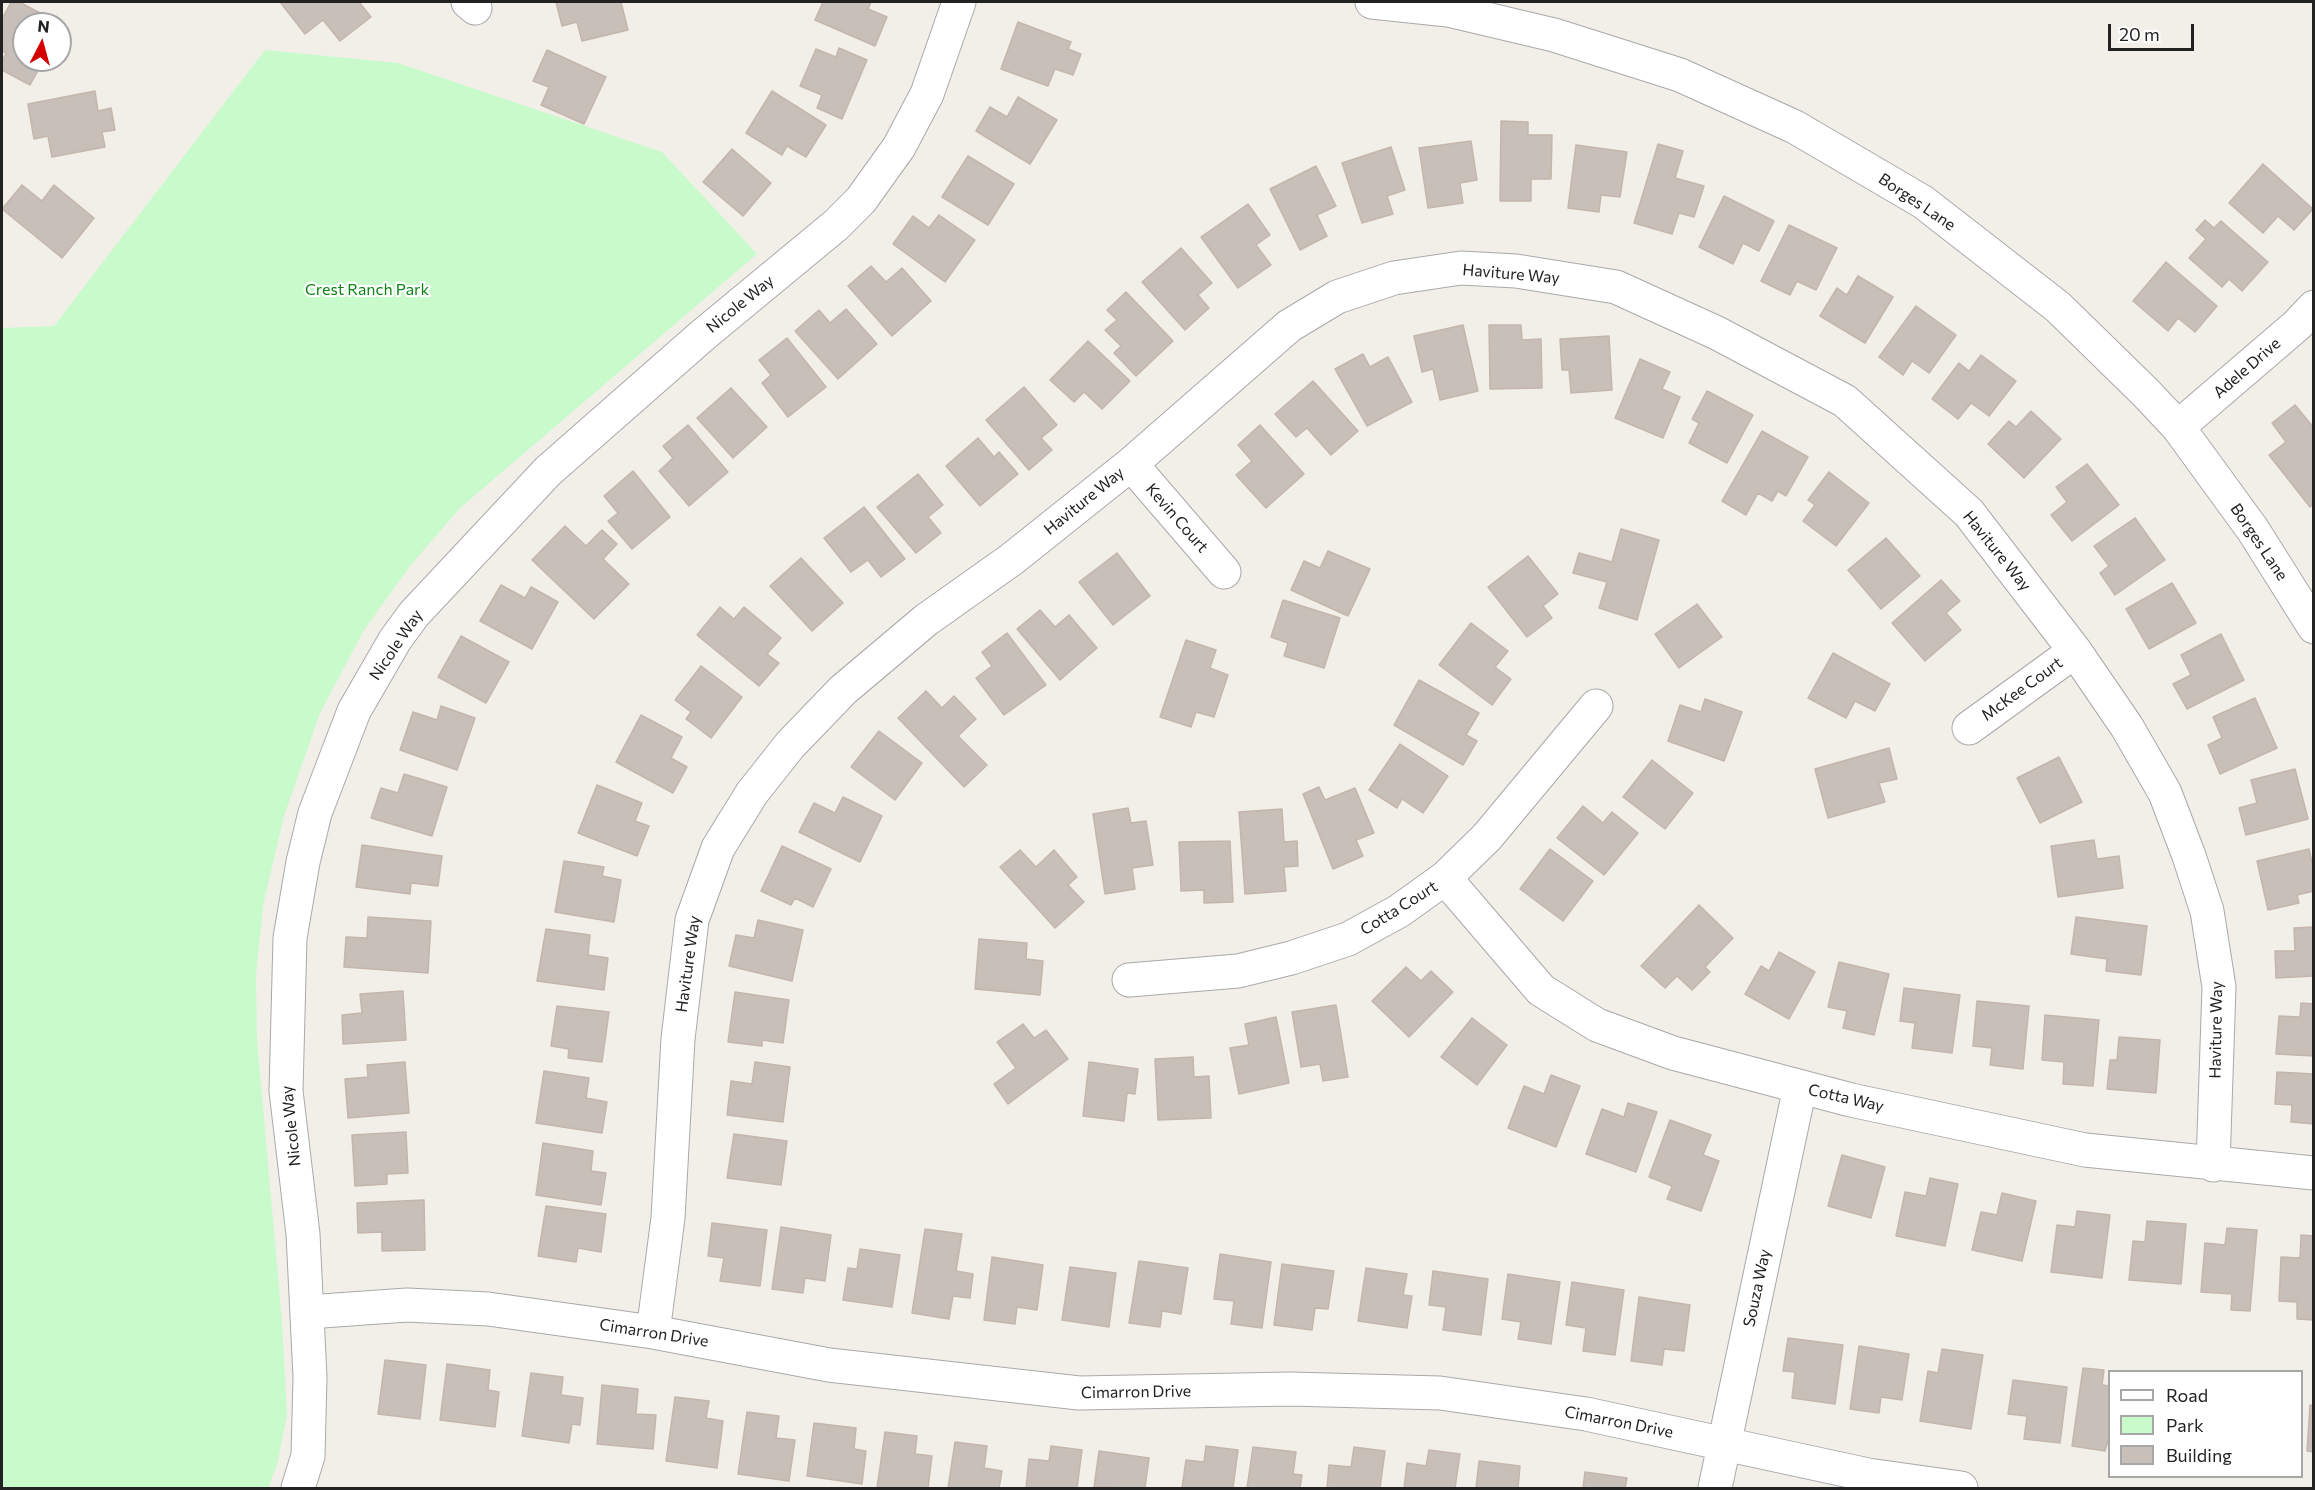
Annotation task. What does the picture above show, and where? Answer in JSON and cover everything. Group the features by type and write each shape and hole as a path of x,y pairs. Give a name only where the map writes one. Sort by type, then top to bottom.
{"street":[{"name":"Nicole Way","path":"298,1488 308,1456 308,1312 303,1234 286,1091 290,938 303,862 315,813 354,711 395,640 414,614 548,471 704,335 836,225 861,200 899,147 927,94 958,2"},
{"name":"Borges Lane","path":"1371,2 1448,10 1554,35 1680,75 1796,127 1923,202 2058,307 2178,427 2253,530 2313,627"},
{"name":"Haviture Way","path":"653,1332 668,1218 678,1039 692,920 718,848 752,793 790,745 843,690 926,620 1012,559 1131,464 1289,326 1337,297 1394,278 1461,268 1516,271 1616,286 1717,333 1845,401 1969,513 2075,651 2127,727 2165,793 2207,910 2219,987 2213,1165"},
{"name":"Adele Drive","path":"2178,427 2297,325 2313,307"},
{"name":"Kevin Court","path":"1131,464 1224,572"},
{"name":"McKee Court","path":"1969,728 2075,651"},
{"name":"Cotta Court","path":"1129,980 1238,971 1291,958 1348,939 1399,911 1445,878 1487,837 1596,706"},
{"name":"Cotta Way","path":"1445,878 1541,990 1597,1026 1673,1053 1800,1087 2085,1150 2213,1165 2313,1173"},
{"name":"Souza Way","path":"1715,1488 1800,1087"},
{"name":"Cimarron Drive","path":"308,1312 407,1305 489,1309 653,1332 829,1365 1079,1393 1290,1389 1440,1393 1586,1414 1868,1475 1961,1488"}],"green space":[{"name":"Crest Ranch Park","path":"265,50 398,63 662,152 757,254 460,508 410,566 364,630 320,713 284,816 263,905 256,976 257,1039 282,1322 287,1415 277,1465 268,1488 2,1488 2,328 54,326"}],"building":[{"path":"11,2 19,2 38,12 12,12 12,72 37,72 30,85 2,70 2,62 6,53 2,51 2,19"},
{"path":"280,2 359,2 371,17 340,41 323,20 305,34"},
{"path":"556,2 621,2 628,30 582,41 577,22 562,26"},
{"path":"823,2 871,2 868,9 887,17 875,46 815,20"},
{"path":"1018,22 1071,42 1068,49 1081,54 1073,75 1055,69 1048,86 1001,69"},
{"path":"839,48 867,60 842,119 817,108 822,95 800,86 816,49 836,57"},
{"path":"547,50 606,77 584,124 541,105 549,87 533,81"},
{"path":"95,91 98,111 111,108 115,130 102,132 105,147 52,157 48,136 34,139 28,104"},
{"path":"772,91 826,125 806,157 787,146 782,155 746,133"},
{"path":"1018,97 1057,120 1030,164 976,131 990,107 1007,117"},
{"path":"1501,121 1528,122 1528,135 1552,135 1551,179 1531,179 1531,201 1500,201"},
{"path":"1471,141 1477,180 1460,183 1463,203 1428,208 1419,148"},
{"path":"1658,144 1683,151 1675,178 1704,186 1694,217 1679,213 1672,234 1634,223"},
{"path":"1576,145 1627,152 1620,197 1601,195 1599,212 1568,208"},
{"path":"1391,147 1405,190 1387,196 1393,214 1362,223 1342,163"},
{"path":"732,149 771,183 743,216 703,182"},
{"path":"968,156 1014,184 988,225 942,197"},
{"path":"2263,164 2313,209 2294,230 2278,216 2263,233 2229,203"},
{"path":"1316,166 1336,206 1317,215 1327,236 1300,250 1270,189"},
{"path":"22,185 42,201 54,185 94,218 62,258 2,209"},
{"path":"1724,196 1774,221 1759,251 1743,243 1733,264 1699,247"},
{"path":"1248,204 1270,235 1256,245 1271,265 1238,288 1201,237"},
{"path":"939,215 975,240 945,282 893,244 913,216 929,228"},
{"path":"2205,220 2214,228 2221,221 2268,262 2242,291 2229,279 2222,287 2189,258 2206,239 2196,230"},
{"path":"1789,225 1837,248 1816,290 1797,281 1790,295 1761,281"},
{"path":"1181,248 1212,283 1198,295 1209,308 1185,330 1142,282"},
{"path":"2166,262 2217,306 2195,332 2178,318 2168,331 2133,301"},
{"path":"871,266 886,282 902,268 931,301 892,336 848,286"},
{"path":"1858,276 1893,297 1865,343 1820,316 1837,288 1847,295"},
{"path":"1126,292 1173,341 1136,376 1114,353 1121,346 1105,330 1117,320 1107,310"},
{"path":"1916,306 1956,335 1929,373 1912,361 1903,375 1879,357"},
{"path":"846,309 877,344 838,379 795,331 819,310 830,323"},
{"path":"1463,325 1478,391 1440,400 1433,369 1422,372 1414,336"},
{"path":"1489,325 1521,325 1522,340 1541,339 1542,388 1490,389"},
{"path":"1609,336 1612,390 1571,393 1569,370 1562,370 1560,339"},
{"path":"787,338 826,387 788,417 762,383 771,375 759,360"},
{"path":"1088,341 1130,381 1102,409 1084,392 1074,402 1050,380"},
{"path":"1363,354 1370,367 1388,357 1412,402 1367,426 1335,369"},
{"path":"1981,355 2016,381 1989,416 1971,403 1958,419 1932,399 1959,363 1969,371"},
{"path":"1640,359 1670,372 1662,389 1680,397 1663,438 1615,418"},
{"path":"1313,381 1358,431 1331,455 1307,428 1296,437 1275,414"},
{"path":"1024,387 1057,425 1041,438 1052,450 1029,470 986,420"},
{"path":"731,388 767,427 733,458 697,418"},
{"path":"1707,391 1753,415 1727,463 1689,443 1699,423 1692,419"},
{"path":"2295,405 2314,428 2314,504 2310,507 2269,455 2286,442 2272,423"},
{"path":"2031,411 2061,439 2024,478 1988,444 2009,421 2016,427"},
{"path":"688,425 728,472 689,506 659,471 673,458 663,446"},
{"path":"1260,425 1304,474 1266,508 1236,475 1252,461 1238,445"},
{"path":"1762,431 1808,457 1786,496 1778,491 1772,501 1758,493 1746,515 1722,501"},
{"path":"978,438 994,457 999,452 1018,474 980,506 946,466"},
{"path":"2087,464 2119,505 2072,541 2051,515 2067,502 2056,487"},
{"path":"633,471 670,517 632,549 608,521 618,513 604,496"},
{"path":"1829,472 1869,503 1836,546 1803,521 1815,505 1808,500"},
{"path":"918,474 943,505 928,517 941,533 916,553 877,507"},
{"path":"864,507 905,559 881,577 868,560 851,572 824,538"},
{"path":"2135,518 2165,560 2115,595 2100,573 2109,566 2094,546"},
{"path":"565,526 586,546 602,530 617,544 603,559 629,584 594,619 532,560"},
{"path":"1621,529 1659,540 1637,620 1599,608 1607,582 1573,573 1579,553 1612,562"},
{"path":"1886,538 1920,576 1881,609 1848,570"},
{"path":"1328,551 1370,569 1348,616 1291,590 1304,561 1320,568"},
{"path":"1117,553 1150,596 1113,625 1079,582"},
{"path":"1528,556 1558,594 1543,606 1552,618 1527,637 1488,587"},
{"path":"801,558 843,603 812,631 770,586"},
{"path":"1941,580 1960,601 1946,613 1961,630 1925,661 1892,623"},
{"path":"2172,583 2196,623 2149,649 2126,609"},
{"path":"501,585 525,598 531,587 558,602 532,649 480,621"},
{"path":"1283,600 1340,618 1324,668 1284,656 1288,643 1271,637"},
{"path":"1697,604 1722,637 1679,668 1655,634"},
{"path":"720,607 734,619 744,607 781,638 767,654 779,663 759,686 697,635"},
{"path":"1040,610 1055,627 1069,615 1097,648 1060,680 1017,629"},
{"path":"1471,623 1508,651 1495,667 1511,679 1492,705 1439,665"},
{"path":"1007,633 1046,685 1004,715 976,678 992,666 982,652"},
{"path":"2221,634 2244,680 2187,709 2173,684 2191,675 2181,655"},
{"path":"461,636 509,662 486,703 438,677"},
{"path":"1186,640 1216,650 1210,668 1228,675 1214,717 1196,712 1191,727 1160,717"},
{"path":"1833,653 1890,684 1875,711 1855,701 1846,718 1808,698"},
{"path":"701,666 742,697 711,738 686,719 691,712 675,700"},
{"path":"1419,680 1479,713 1466,735 1477,741 1463,765 1394,725"},
{"path":"926,691 942,708 954,696 976,719 958,736 987,765 964,787 898,718"},
{"path":"2255,698 2277,748 2220,774 2208,745 2222,738 2213,717"},
{"path":"1705,699 1742,712 1724,761 1668,741 1680,705 1701,712"},
{"path":"441,706 475,718 457,770 400,750 413,712 437,720"},
{"path":"641,715 682,737 671,758 687,767 673,793 616,762"},
{"path":"879,731 922,763 895,800 851,767"},
{"path":"1400,744 1448,776 1423,813 1402,799 1397,808 1369,790"},
{"path":"1889,748 1897,779 1879,783 1885,802 1828,818 1815,769"},
{"path":"2059,757 2082,802 2040,823 2017,778"},
{"path":"1652,760 1693,793 1665,829 1623,797"},
{"path":"2295,769 2308,819 2246,835 2239,808 2257,803 2251,780"},
{"path":"404,774 447,787 432,836 371,818 381,788 398,793"},
{"path":"597,785 642,803 635,821 649,826 637,856 578,833"},
{"path":"1319,787 1325,800 1355,788 1374,833 1356,840 1363,856 1333,869 1303,794"},
{"path":"843,797 882,816 860,862 799,832 814,803 835,813"},
{"path":"1583,806 1603,823 1612,812 1638,833 1604,875 1557,838"},
{"path":"1128,808 1131,823 1146,821 1153,865 1132,868 1135,889 1105,894 1093,814"},
{"path":"1282,809 1284,842 1297,841 1298,866 1284,867 1286,891 1245,894 1239,812"},
{"path":"2094,840 2097,859 2119,856 2123,888 2058,897 2051,846"},
{"path":"1230,841 1233,902 1204,903 1204,890 1181,891 1179,842"},
{"path":"362,845 442,856 438,886 411,883 410,894 356,887"},
{"path":"782,846 831,869 813,907 795,898 791,905 761,891"},
{"path":"1550,849 1593,881 1563,921 1520,889"},
{"path":"2309,849 2314,871 2314,891 2297,895 2299,903 2268,910 2257,861"},
{"path":"1020,850 1036,867 1054,850 1077,877 1068,885 1084,902 1055,928 1000,867"},
{"path":"564,861 604,867 602,876 621,880 614,922 555,912"},
{"path":"1699,905 1733,938 1705,967 1710,972 1692,990 1677,976 1665,988 1641,966"},
{"path":"368,917 431,921 428,973 344,967 346,937 367,938"},
{"path":"2076,917 2147,926 2141,975 2106,971 2107,959 2071,954"},
{"path":"758,920 803,930 792,981 729,966 736,935 754,938"},
{"path":"2314,927 2314,976 2276,978 2275,951 2295,951 2294,928"},
{"path":"546,929 590,935 588,955 608,958 604,990 537,981"},
{"path":"979,939 1027,943 1026,959 1043,961 1040,995 975,989"},
{"path":"1779,952 1815,972 1789,1019 1745,994 1761,966 1769,971"},
{"path":"1839,962 1889,974 1874,1035 1843,1028 1847,1011 1828,1007"},
{"path":"1406,967 1421,981 1431,971 1453,992 1409,1037 1372,1001"},
{"path":"1904,988 1960,995 1952,1053 1912,1048 1915,1023 1900,1021"},
{"path":"403,991 406,1040 343,1044 342,1015 362,1013 360,994"},
{"path":"735,992 789,1000 783,1043 762,1040 762,1046 728,1042"},
{"path":"1977,1001 2029,1006 2023,1069 1990,1065 1992,1048 1973,1046"},
{"path":"2301,1003 2314,1004 2314,1056 2276,1054 2279,1016 2300,1017"},
{"path":"1336,1005 1348,1077 1323,1081 1320,1064 1301,1067 1292,1012"},
{"path":"557,1006 609,1012 602,1062 568,1058 569,1049 551,1046"},
{"path":"2045,1015 2099,1020 2093,1086 2063,1084 2064,1062 2042,1060"},
{"path":"1276,1017 1289,1083 1239,1094 1230,1048 1249,1045 1245,1024"},
{"path":"1472,1018 1507,1045 1477,1085 1441,1057"},
{"path":"1023,1024 1034,1038 1046,1030 1068,1059 1008,1104 994,1084 1016,1068 997,1042"},
{"path":"2119,1037 2160,1040 2156,1093 2107,1089 2110,1060 2117,1060"},
{"path":"1193,1057 1194,1077 1209,1076 1211,1118 1158,1120 1155,1059"},
{"path":"405,1062 409,1113 348,1118 345,1079 368,1077 367,1065"},
{"path":"755,1062 790,1067 783,1122 727,1115 731,1081 752,1084"},
{"path":"1089,1062 1138,1069 1135,1094 1127,1093 1124,1121 1083,1116"},
{"path":"544,1071 589,1078 586,1098 607,1102 602,1133 536,1123"},
{"path":"2277,1072 2314,1074 2314,1124 2291,1122 2292,1105 2275,1104"},
{"path":"1551,1075 1580,1086 1556,1147 1508,1128 1524,1086 1544,1094"},
{"path":"1628,1103 1657,1112 1636,1172 1586,1154 1602,1109 1624,1117"},
{"path":"1670,1120 1711,1135 1703,1155 1719,1161 1701,1211 1667,1199 1672,1186 1649,1177"},
{"path":"406,1132 408,1173 387,1174 387,1184 355,1186 352,1135"},
{"path":"734,1134 787,1141 781,1185 727,1178"},
{"path":"543,1143 593,1151 591,1171 606,1173 601,1205 536,1195"},
{"path":"1842,1155 1885,1167 1871,1218 1828,1206"},
{"path":"1930,1178 1958,1184 1945,1246 1896,1236 1905,1192 1926,1196"},
{"path":"2002,1193 2036,1201 2022,1261 1972,1250 1981,1212 1997,1215"},
{"path":"424,1200 425,1250 382,1251 382,1232 358,1233 357,1203"},
{"path":"546,1206 606,1214 601,1252 578,1248 576,1262 538,1256"},
{"path":"2077,1211 2110,1215 2102,1278 2051,1272 2057,1225 2075,1227"},
{"path":"2147,1221 2186,1224 2181,1284 2129,1280 2133,1241 2145,1242"},
{"path":"712,1223 767,1230 760,1286 720,1281 724,1258 708,1256"},
{"path":"781,1227 831,1235 825,1281 805,1278 803,1293 772,1289"},
{"path":"2227,1228 2257,1230 2250,1311 2231,1310 2232,1294 2201,1292 2205,1243 2225,1245"},
{"path":"925,1229 962,1234 956,1271 973,1274 970,1298 953,1296 949,1319 912,1313"},
{"path":"2301,1235 2314,1236 2314,1320 2297,1319 2297,1302 2279,1301 2281,1257 2300,1258"},
{"path":"860,1249 900,1255 892,1307 843,1300 848,1268 857,1269"},
{"path":"1220,1254 1271,1262 1262,1328 1231,1324 1234,1301 1214,1299"},
{"path":"992,1257 1043,1265 1037,1310 1017,1307 1015,1324 984,1320"},
{"path":"1139,1261 1188,1268 1181,1314 1162,1311 1160,1327 1129,1323"},
{"path":"1282,1264 1334,1271 1328,1309 1315,1308 1312,1330 1274,1325"},
{"path":"1070,1267 1116,1273 1109,1327 1062,1320"},
{"path":"1366,1268 1407,1274 1403,1295 1412,1296 1407,1328 1358,1321"},
{"path":"1433,1271 1488,1279 1481,1335 1443,1330 1446,1307 1429,1305"},
{"path":"1508,1274 1560,1282 1551,1344 1518,1339 1521,1322 1502,1319"},
{"path":"1572,1282 1624,1290 1615,1355 1583,1351 1586,1328 1566,1325"},
{"path":"1639,1297 1690,1305 1684,1351 1664,1349 1662,1365 1631,1361"},
{"path":"1788,1338 1843,1345 1835,1404 1792,1398 1795,1372 1783,1371"},
{"path":"1859,1346 1909,1354 1902,1400 1881,1397 1879,1413 1850,1409"},
{"path":"1942,1349 1983,1355 1971,1429 1920,1421 1928,1371 1938,1373"},
{"path":"385,1360 426,1365 420,1419 378,1414"},
{"path":"447,1364 490,1370 488,1390 499,1392 495,1427 440,1420"},
{"path":"2083,1368 2104,1370 2102,1385 2108,1386 2108,1441 2105,1451 2072,1446"},
{"path":"531,1373 563,1377 561,1395 583,1398 580,1425 572,1424 569,1443 522,1436"},
{"path":"2013,1380 2067,1387 2060,1443 2024,1439 2027,1416 2008,1414"},
{"path":"602,1385 638,1389 636,1414 656,1415 653,1449 597,1444"},
{"path":"675,1397 709,1401 706,1418 723,1421 717,1468 666,1461"},
{"path":"2310,1405 2314,1406 2314,1452 2307,1451"},
{"path":"747,1412 779,1416 776,1438 795,1440 789,1481 738,1474"},
{"path":"814,1423 856,1428 854,1449 866,1451 862,1484 807,1476"},
{"path":"885,1432 917,1436 915,1454 932,1456 928,1488 877,1488"},
{"path":"955,1442 987,1446 984,1468 1002,1471 999,1488 948,1488"},
{"path":"1051,1446 1082,1450 1077,1488 1026,1488 1029,1459 1049,1461"},
{"path":"1206,1446 1238,1450 1233,1488 1182,1488 1186,1460 1204,1462"},
{"path":"1253,1447 1296,1452 1293,1474 1302,1475 1300,1488 1247,1488"},
{"path":"1354,1447 1385,1451 1380,1488 1327,1488 1329,1465 1351,1467"},
{"path":"1429,1450 1460,1454 1455,1488 1404,1488 1407,1463 1426,1466"},
{"path":"1099,1451 1149,1458 1145,1488 1094,1487"},
{"path":"1479,1461 1520,1466 1518,1488 1476,1488"},
{"path":"1585,1472 1627,1478 1625,1488 1583,1488"}]}
